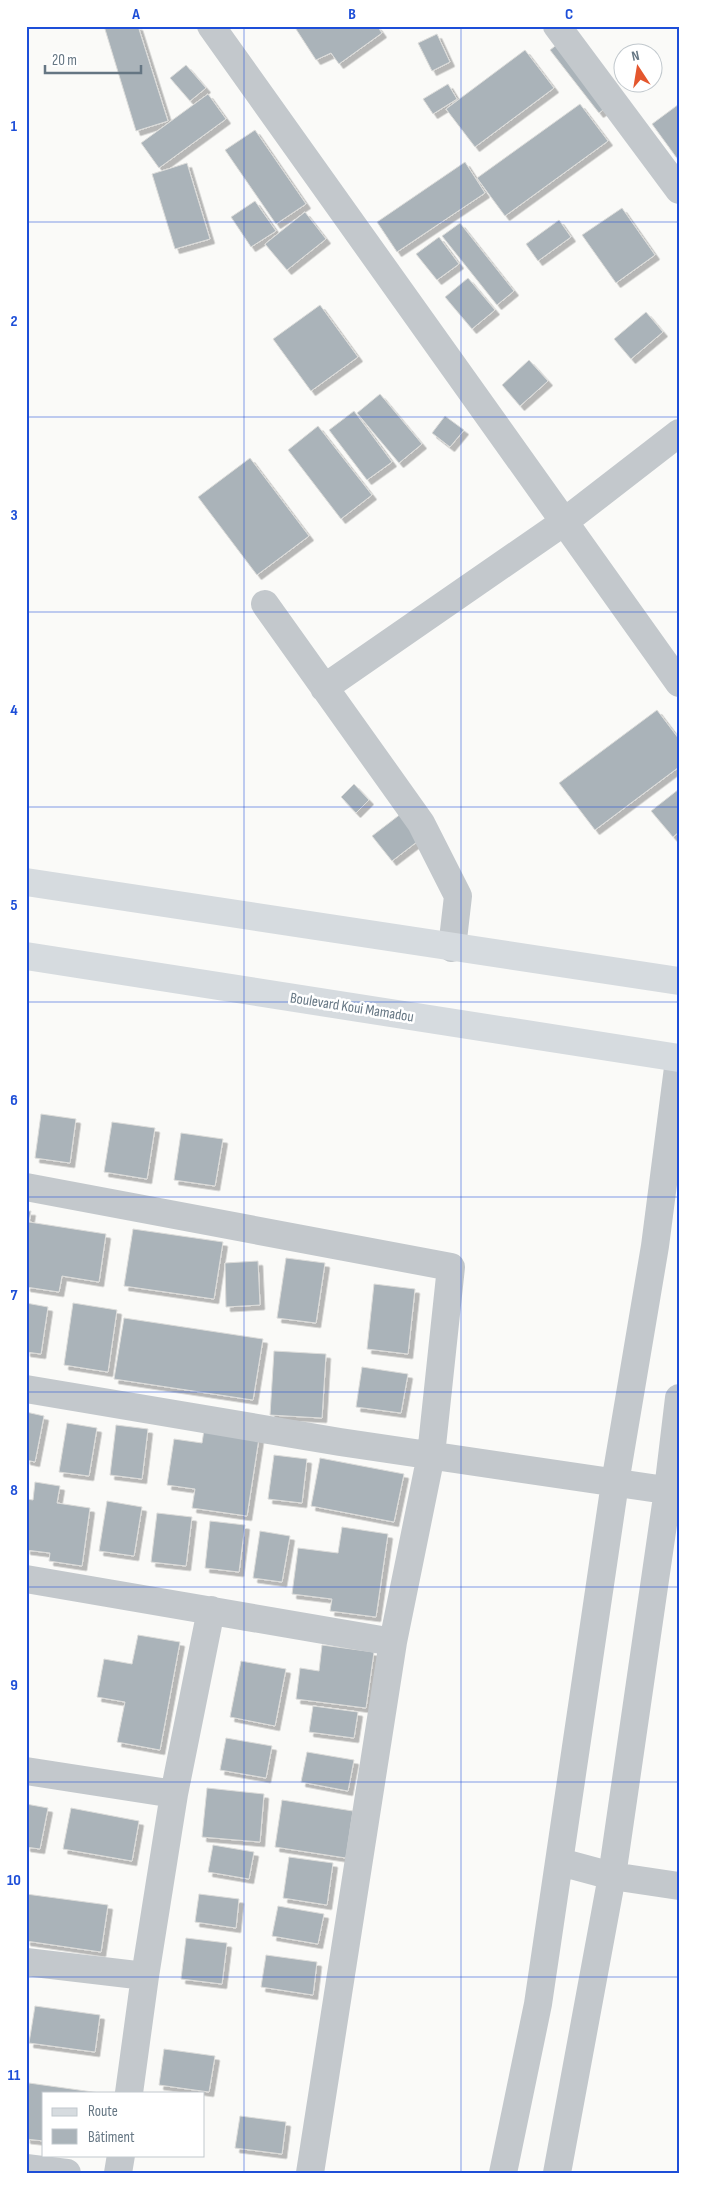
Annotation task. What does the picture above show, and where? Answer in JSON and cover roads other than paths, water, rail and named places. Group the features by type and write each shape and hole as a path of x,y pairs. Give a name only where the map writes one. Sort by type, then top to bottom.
{"main road":[{"path":"26,882 679,981"},
{"name":"Boulevard Koui Mamadou","path":"26,956 679,1059"}],"street":[{"path":"211,26 679,683"},
{"path":"556,26 679,190"},
{"path":"324,688 564,522 679,433"},
{"path":"265,604 421,823 458,896 452,948"},
{"path":"503,2173 538,2004 615,1483 654,1246 679,1059"},
{"path":"26,1187 451,1267 431,1456 393,1642 310,2173"},
{"path":"26,1389 431,1456 673,1491"},
{"path":"557,2173 612,1876 673,1491 679,1398"},
{"path":"26,1579 393,1642"},
{"path":"129,2092 145,1976 174,1794 212,1610"},
{"path":"26,1771 174,1794"},
{"path":"560,1862 612,1876 679,1886"},
{"path":"26,1962 145,1976"},
{"path":"118,2173 120,2156"},
{"path":"26,2168 67,2173"}]}
